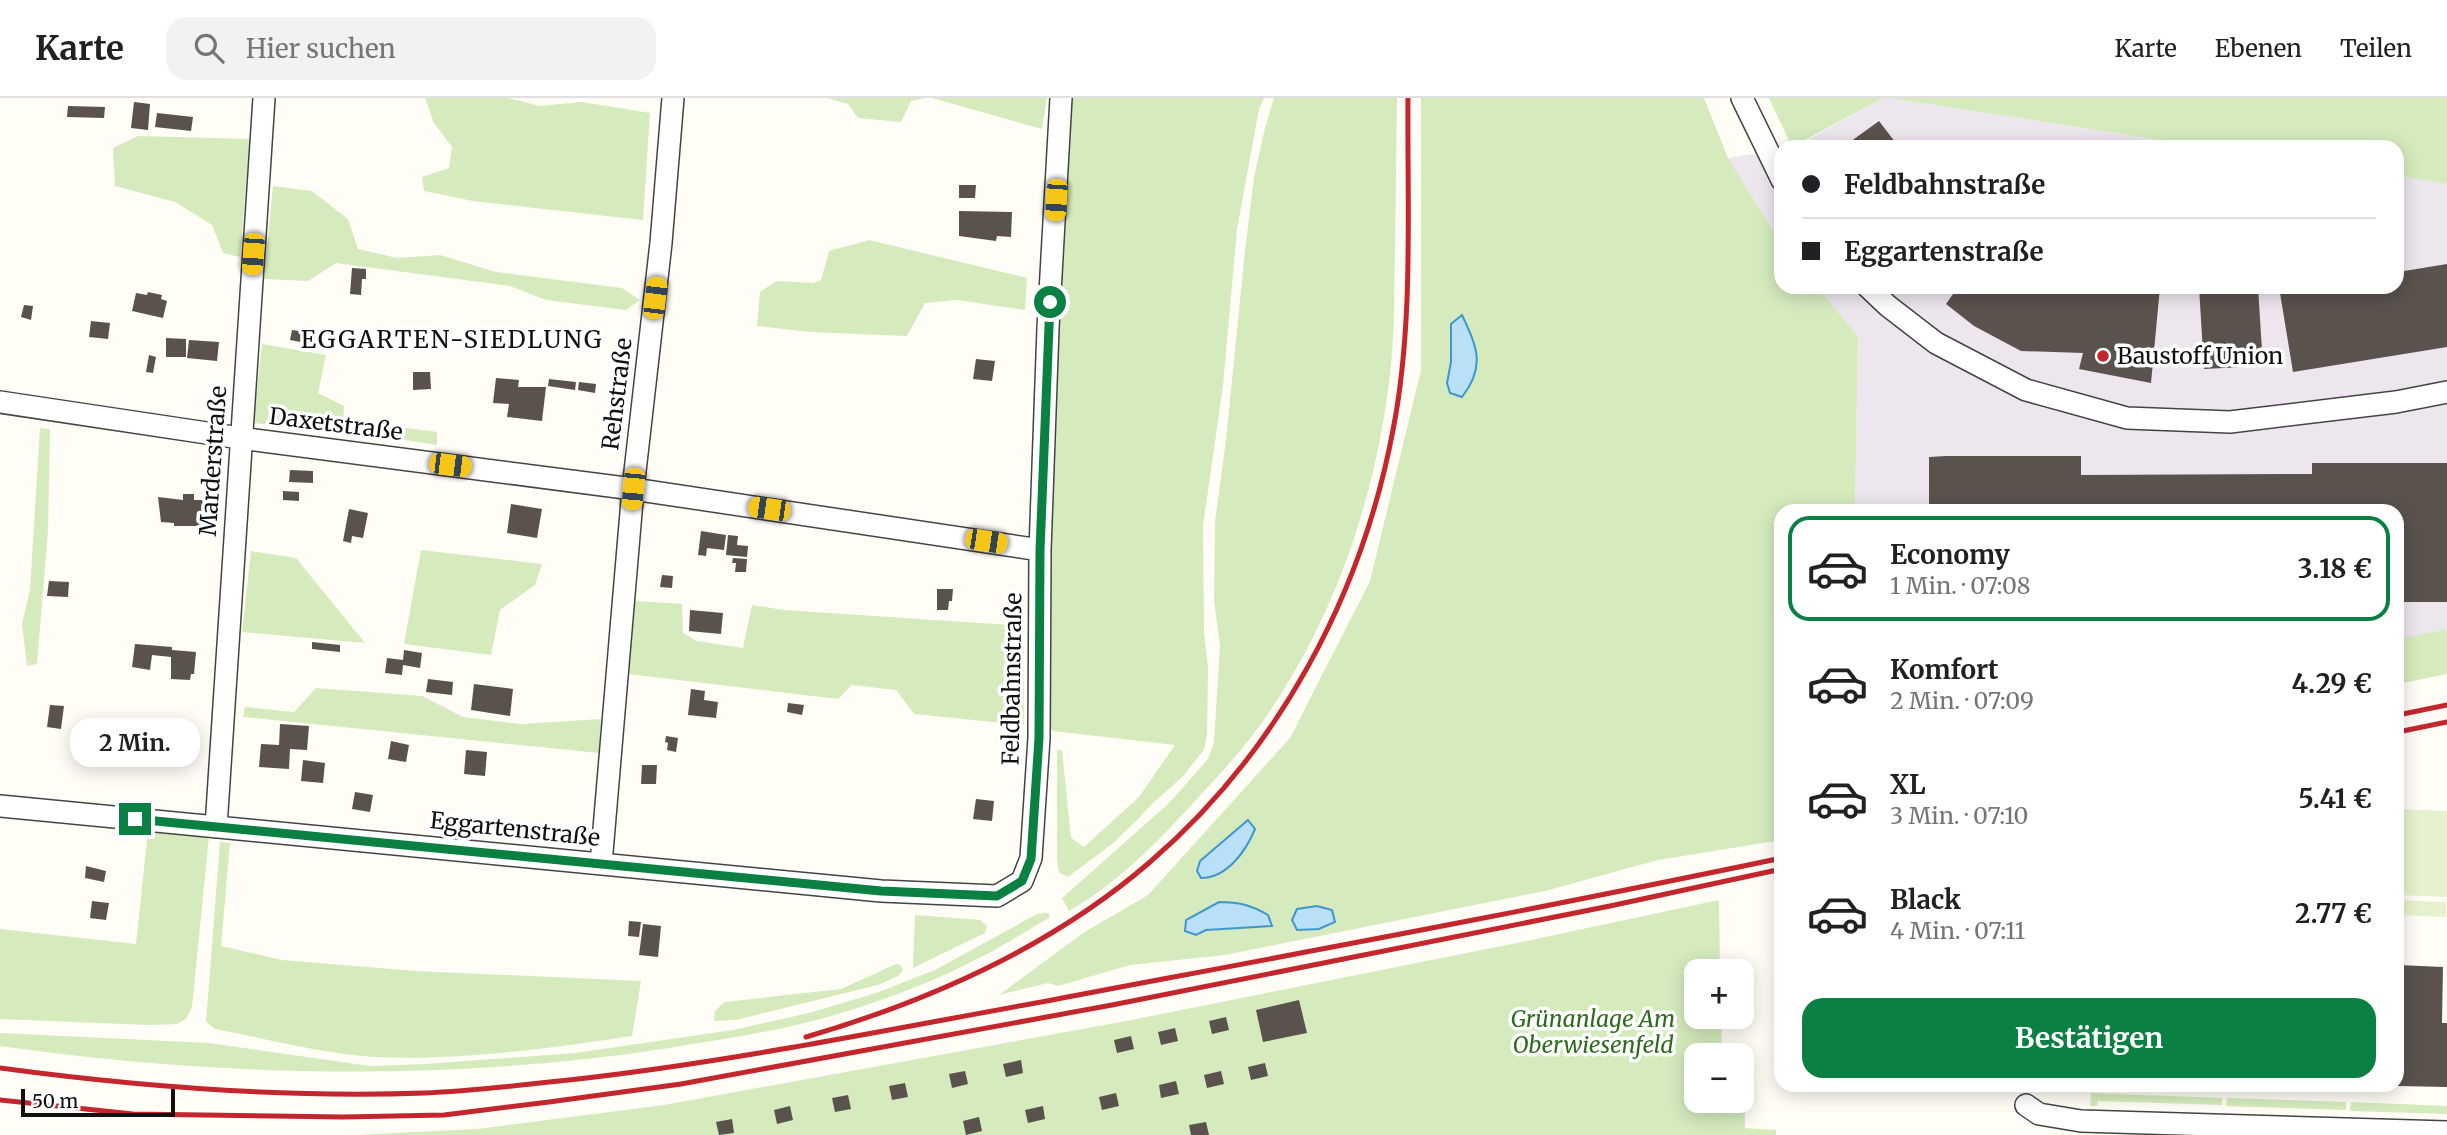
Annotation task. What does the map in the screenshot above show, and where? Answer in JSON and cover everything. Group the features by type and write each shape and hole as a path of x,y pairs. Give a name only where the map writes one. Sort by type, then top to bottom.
{"street":[{"name":"Marderstraße","path":"216,827 264,98"},
{"name":"Rehstraße","path":"601,864 633,489 661,243 673,98"},
{"name":"Feldbahnstraße","path":"1022,881 1031,859 1039,738 1040,550 1048,328 1061,98"},
{"path":"1742,98 1774,164"},
{"path":"1875,294 1936,343 2026,390 2127,418 2230,422 2384,404 2447,392"},
{"name":"Daxetstraße","path":"0,402 240,438 633,489 1040,550"},
{"name":"Eggartenstraße","path":"0,806 881,891 997,896 1022,881"},
{"path":"2026,1105 2039,1114 2081,1121 2447,1132"}],"shaded area":[{"path":"1883,98 1889,98 2162,140 1808,140"},
{"path":"1774,151 1774,232 1728,158"},
{"path":"2404,177 2447,184 2447,629 2404,638 2404,504 1855,504 1858,336 1823,294 2404,294"}],"green space":[{"path":"425,98 508,98 539,106 582,102 650,113 643,220 473,201 424,191 422,177 449,168 452,147 434,123"},
{"path":"827,98 926,98 911,101 901,122 858,118 848,104"},
{"path":"932,98 1047,98 1042,129"},
{"path":"1070,98 1264,98 1259,109 1237,229 1223,386 1203,526 1204,632 1208,668 1207,734 1204,750 1182,777 1112,844 1068,877 1059,872 1057,859 1057,750 1062,750 1071,838 1084,847 1139,797 1175,745 1053,731 1049,726 1049,610 1056,351 1067,196"},
{"path":"1274,98 1397,98 1392,359 1384,417 1366,501 1353,542 1321,622 1263,721 1226,767 1159,839 1125,871 1069,911 1062,898 1169,803 1208,759 1214,742 1220,646 1214,600 1215,522 1254,177"},
{"path":"1421,98 1704,98 1728,158 1774,232 1774,294 1823,294 1858,336 1855,504 1774,504 1774,841 1658,860 1545,891 1225,955 1130,965 1058,986 1048,983 999,995 1083,933 1148,895 1290,738 1370,581 1421,370"},
{"path":"1769,98 1883,98 1805,140 1789,140"},
{"path":"1889,98 2447,98 2447,184 2404,177 2404,140 2162,140"},
{"path":"138,136 250,139 240,257 223,253 212,225 175,202 115,186 113,148"},
{"path":"273,186 312,191 348,219 358,249 397,258 440,255 496,272 622,288 640,300 626,310 546,300 510,286 336,263 308,281 264,279"},
{"path":"869,240 1027,278 1025,310 957,300 925,303 907,336 810,332 757,326 760,292 776,281 813,283 821,280 829,251"},
{"path":"262,344 326,355 318,393 344,406 343,434 253,423"},
{"path":"368,423 437,432 437,445 366,434"},
{"path":"40,428 50,429 48,530 37,664 27,666 22,624 30,590"},
{"path":"421,550 542,564 535,585 500,610 491,655 404,644"},
{"path":"251,551 296,558 365,643 242,632"},
{"path":"634,601 682,604 683,633 697,641 743,648 752,605 784,610 1024,626 1024,725 914,714 896,690 852,685 838,699 628,674"},
{"path":"2447,629 2447,674 2404,683 2404,638"},
{"path":"316,688 422,696 463,717 521,724 601,719 599,753 243,717 245,707 294,712"},
{"path":"2404,809 2447,811 2447,897 2404,895"},
{"path":"148,831 209,836 192,1007 186,1019 177,1024 149,1025 0,1019 0,929 136,944"},
{"path":"220,842 230,843 221,946 282,960 415,971 641,981 632,1036 505,1052 408,1058 336,1053 215,1029 206,1022"},
{"name":"Grünanlage Am Oberwiesenfeld","path":"1719,900 1720,959 1684,959 1684,1029 1721,1029 1722,1043 1684,1043 1684,1113 1745,1113 1745,1128 1776,1130 1776,1135 355,1135 477,1129 664,1105 1121,1022"},
{"path":"2404,900 2446,902 2446,917 2404,915"},
{"path":"1049,913 1049,918 997,949 943,976 847,1011 746,1035 580,1060 498,1067 332,1072 165,1064 0,1046 0,1033 209,1043 370,1066 575,1053 733,1030 809,1013 876,993 935,970 1037,914"},
{"path":"915,915 980,920 987,926 985,933 913,968"},
{"path":"896,964 901,965 903,970 898,976 878,985 736,1020 714,1021 715,1011 725,1002 841,989"},
{"path":"2091,1093 2222,1098 2222,1105 2098,1101 2097,1106 2090,1106"},
{"path":"2227,1098 2346,1102 2346,1110 2226,1106"},
{"path":"2351,1102 2447,1106 2447,1114 2350,1111"}],"water":[{"path":"1462,315 1475,347 1477,366 1470,386 1462,397 1450,393 1447,383 1451,362 1451,324"},
{"path":"1248,820 1255,829 1241,854 1219,873 1201,878 1197,871 1200,861"},
{"path":"1219,902 1239,903 1256,909 1268,915 1272,926 1206,930 1196,935 1185,931 1186,920"},
{"path":"1317,906 1332,910 1335,922 1319,929 1297,930 1292,920 1297,909"}],"building":[{"path":"134,102 150,104 148,130 131,128"},
{"path":"68,106 105,107 104,118 67,117"},
{"path":"157,113 193,117 191,131 155,127"},
{"path":"1879,121 1894,140 1853,140"},
{"path":"959,185 976,185 975,198 959,198"},
{"path":"959,211 1012,212 1011,237 997,236 996,241 959,236"},
{"path":"2447,264 2447,347 2293,372 2280,294 2404,294 2404,271"},
{"path":"352,268 366,269 361,295 350,294"},
{"path":"148,292 162,295 161,299 167,301 163,318 132,311 136,293 147,295"},
{"path":"1953,294 2159,294 2151,383 2079,369 2083,353 2021,351 1974,326 1946,304"},
{"path":"2199,294 2258,294 2263,366 2204,369"},
{"path":"24,305 33,306 31,320 21,317"},
{"path":"91,321 110,323 108,339 89,337"},
{"path":"292,330 307,332 306,343 290,340"},
{"path":"166,338 186,339 186,357 166,357"},
{"path":"189,340 219,342 217,361 187,358"},
{"path":"149,355 156,357 153,373 146,372"},
{"path":"976,359 995,361 992,381 973,379"},
{"path":"413,372 430,372 431,389 413,390"},
{"path":"496,378 519,380 518,387 546,387 542,421 507,417 509,404 493,403"},
{"path":"549,379 576,382 575,390 548,386"},
{"path":"579,382 596,384 595,393 578,390"},
{"path":"2081,456 2081,475 2312,474 2312,463 2447,463 2447,602 2404,602 2404,504 1929,504 1929,457"},
{"path":"290,470 313,471 313,483 289,482"},
{"path":"283,491 299,492 299,501 283,500"},
{"path":"183,494 194,494 194,500 204,500 204,526 174,526 174,523 161,522 158,497 183,500"},
{"path":"511,504 542,509 537,538 507,533"},
{"path":"349,509 368,513 363,538 352,536 351,543 343,541"},
{"path":"701,531 726,535 724,550 707,548 706,556 698,555"},
{"path":"728,535 738,536 737,545 748,546 747,557 726,555"},
{"path":"733,558 747,559 746,572 735,572 736,563 732,563"},
{"path":"662,575 673,576 672,588 660,587"},
{"path":"49,581 69,582 68,597 47,596"},
{"path":"937,589 953,589 948,610 937,610"},
{"path":"690,610 723,613 721,634 689,631"},
{"path":"312,642 340,645 340,652 312,649"},
{"path":"135,644 196,652 194,674 191,674 190,680 171,679 171,657 152,655 150,670 132,667"},
{"path":"404,650 422,653 420,668 403,665 402,675 385,673 387,658 403,660"},
{"path":"428,679 453,682 452,695 426,692"},
{"path":"474,684 513,689 510,716 471,710"},
{"path":"691,689 705,691 704,700 718,702 716,718 688,715"},
{"path":"788,703 804,705 802,715 787,712"},
{"path":"50,705 64,706 61,729 47,727"},
{"path":"280,724 309,726 307,750 290,749 289,769 259,767 261,744 279,745"},
{"path":"666,736 678,738 676,752 667,750"},
{"path":"391,741 409,745 406,762 388,759"},
{"path":"466,750 487,752 485,776 464,774"},
{"path":"303,760 325,763 323,783 301,781"},
{"path":"642,765 657,765 656,784 641,784"},
{"path":"355,792 373,795 370,812 352,809"},
{"path":"976,799 994,801 992,821 973,819"},
{"path":"86,866 106,871 104,882 85,878"},
{"path":"92,901 109,903 106,920 90,918"},
{"path":"629,921 641,922 639,937 628,936"},
{"path":"643,924 661,926 658,957 639,955"},
{"path":"2404,965 2443,967 2442,1023 2447,1023 2447,1087 2404,1086"},
{"path":"1299,1000 1307,1033 1263,1042 1256,1010"},
{"path":"1226,1017 1229,1030 1212,1034 1209,1021"},
{"path":"1175,1028 1178,1041 1161,1045 1158,1032"},
{"path":"1131,1036 1134,1049 1117,1053 1114,1040"},
{"path":"1021,1060 1023,1073 1006,1077 1003,1064"},
{"path":"1265,1063 1268,1076 1251,1080 1248,1067"},
{"path":"965,1071 968,1084 952,1088 949,1074"},
{"path":"1221,1071 1224,1084 1207,1088 1204,1075"},
{"path":"1176,1081 1179,1094 1161,1098 1159,1085"},
{"path":"905,1083 908,1097 892,1100 889,1086"},
{"path":"1116,1093 1119,1106 1102,1110 1099,1097"},
{"path":"848,1095 851,1109 835,1112 832,1098"},
{"path":"790,1106 793,1120 777,1124 774,1110"},
{"path":"1043,1106 1045,1119 1028,1123 1025,1110"},
{"path":"979,1117 982,1131 966,1135 963,1121"},
{"path":"732,1119 734,1133 719,1135 716,1122"},
{"path":"1206,1122 1209,1135 1191,1135 1189,1125"}],"railway":[{"path":"806,1037 852,1023 943,988 1031,945 1072,920 1150,862 1196,819 1238,771 1275,720 1308,667 1360,552 1379,491 1393,430 1400,389 1407,306 1408,98"},
{"path":"2404,714 2447,705"},
{"path":"2404,731 2447,722"},
{"path":"0,1068 159,1086 319,1094 443,1092 630,1073 1052,1000 1774,860"},
{"path":"0,1100 133,1114 343,1117 444,1115 549,1102 681,1084 1112,1005 1774,871"}],"place":[{"name":"Baustoff Union","path":"2103,356"}],"district":[{"name":"EGGARTEN-SIEDLUNG","path":"452,340"}],"route":[{"path":"135,819 881,891 997,896 1022,881 1031,859 1039,738 1040,550 1050,302"}]}
